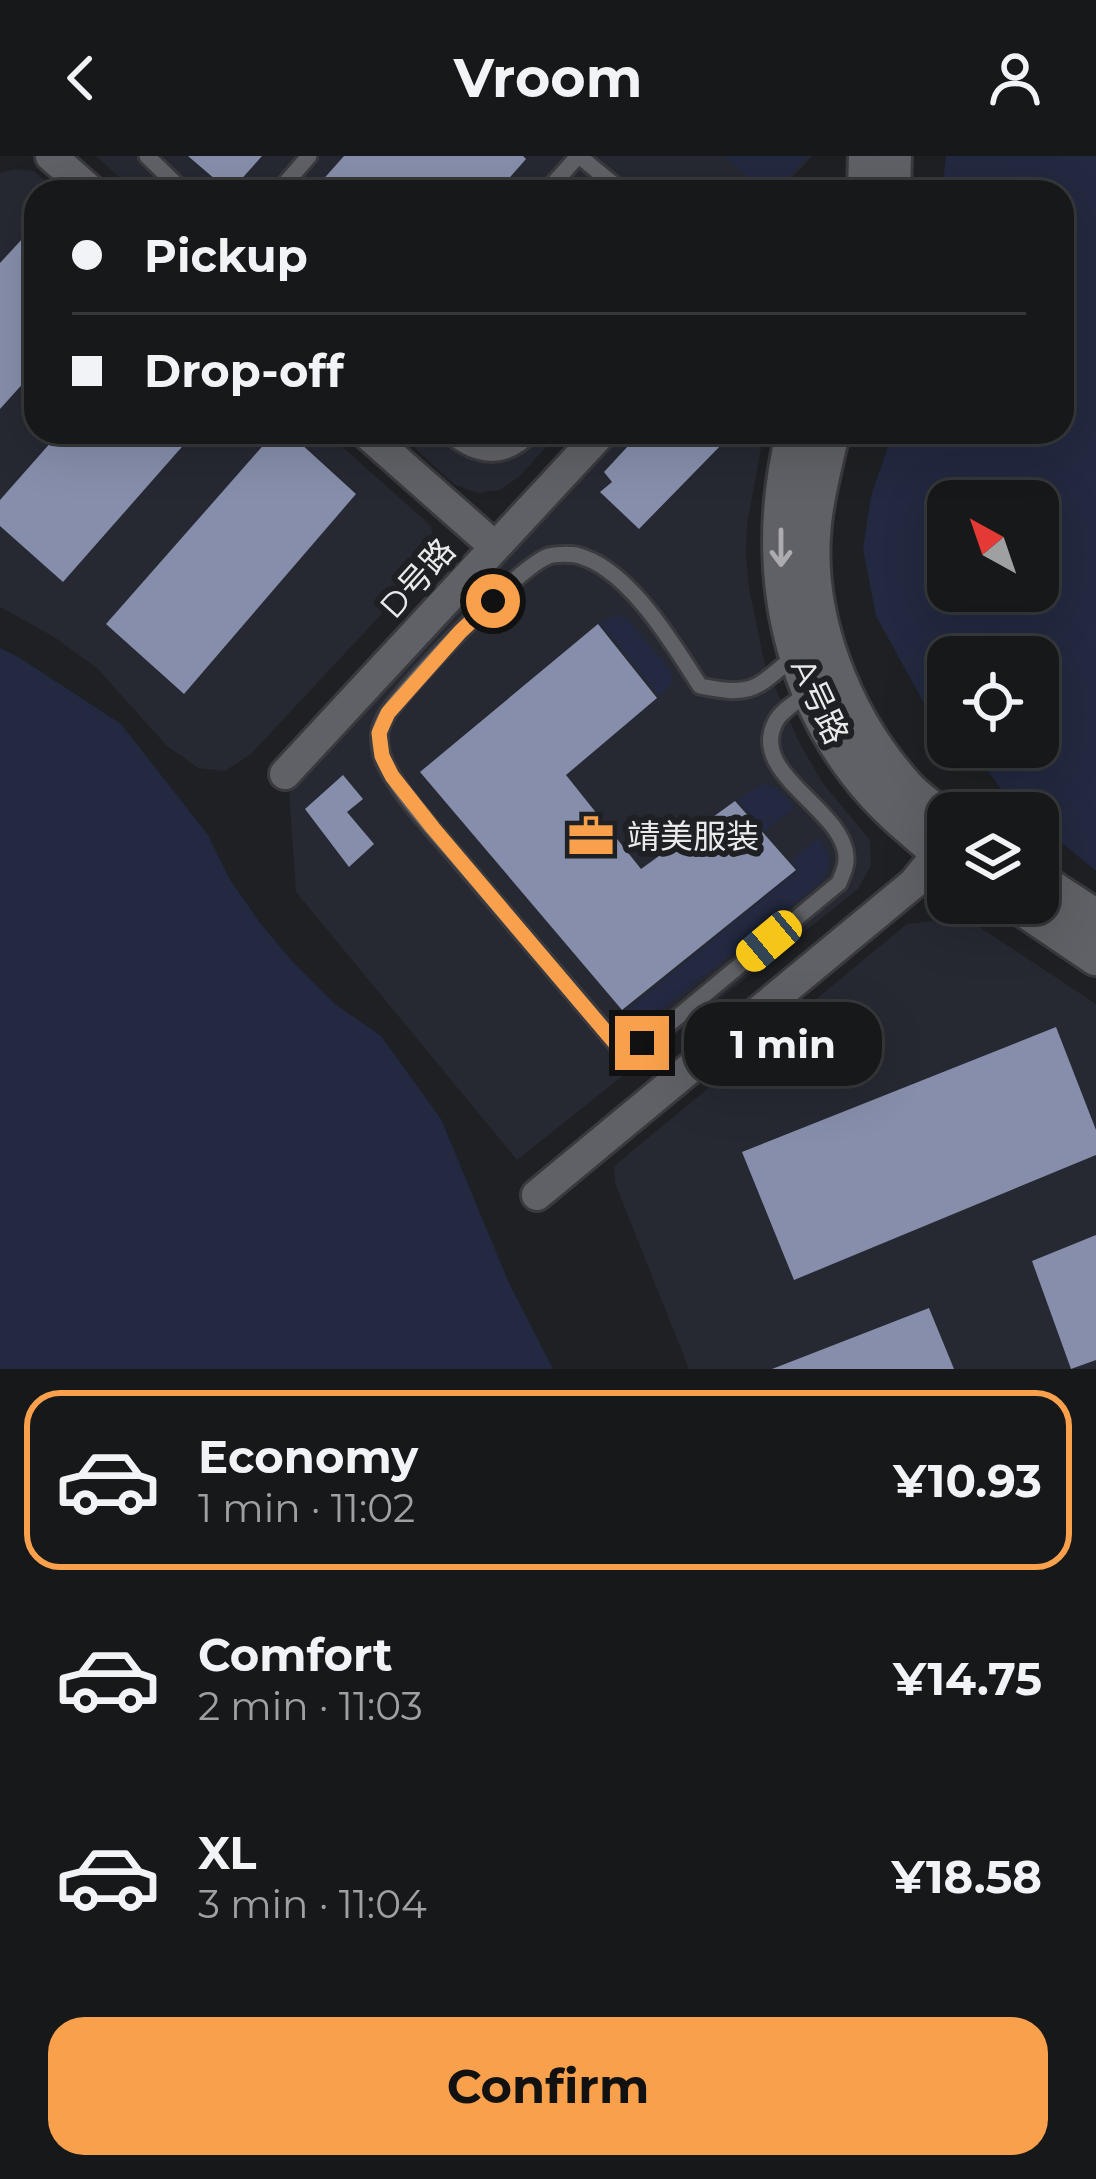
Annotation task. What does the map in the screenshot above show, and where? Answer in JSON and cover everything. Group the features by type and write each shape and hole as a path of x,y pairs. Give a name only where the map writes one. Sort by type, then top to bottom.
{"street":[{"path":"51,156 78,180"},
{"path":"379,444 494,546"},
{"name":"D号路","path":"285,774 591,444"},
{"name":"A号路","path":"793,444 784,483 780,564 795,656 809,692 865,782 886,807 927,830"},
{"name":"A号路","path":"829,444 813,523 812,573 820,622 853,713 927,815"},
{"path":"537,1195 914,883 927,866"},
{"path":"1059,894 1096,918"},
{"path":"1047,924 1096,957"}],"lane":[{"path":"147,156 172,180"},
{"path":"288,180 309,156"},
{"path":"557,180 579,156 608,180"},
{"path":"464,444 476,452 506,453 518,444"},
{"path":"795,656 762,684 736,694 700,686 633,593 598,563 573,554 549,556 525,570 460,632 388,713 379,733 382,756 433,828 616,1044 642,1043 839,883 847,862 844,841 778,766 770,743 775,721 809,692"}],"shaded area":[{"path":"96,156 812,156 790,180 122,180"},
{"path":"725,156 808,156 786,180 752,180"},
{"path":"946,156 1096,156 1096,871 1059,840 1059,792 1003,792 986,768 1059,768 1059,636 927,636 927,707 876,616 863,549 871,496 889,444 1074,444 1074,180 943,180"},
{"path":"34,171 44,180 24,180 24,444 339,444 431,526 434,544 418,575 250,755 225,771 198,768 167,746 97,668 0,607 0,173"},
{"path":"410,444 549,444 500,490 478,493 455,485"},
{"path":"614,444 762,444 746,556 765,665 822,782 870,840 871,865 858,889 517,1160 296,892 289,793"},
{"path":"615,615 627,618 671,671 671,685 659,696 600,623"},
{"path":"0,648 121,724 208,835 229,878 260,923 335,1004 381,1036 441,1119 509,1283 553,1369 0,1369"},
{"path":"762,784 777,789 795,807 764,832 737,800"},
{"path":"818,838 829,861 819,884 664,1008 635,1020 624,1012 798,870 791,861"},
{"path":"907,924 975,924 1096,1004 1096,1369 689,1369 615,1183 614,1166"}],"building":[{"path":"188,156 262,156 241,180 216,180"},
{"path":"344,156 526,159 508,180 323,180"},
{"path":"24,237 24,382 0,409 0,263"},
{"path":"49,444 184,444 63,582 0,526 0,500"},
{"path":"264,444 301,444 356,494 184,694 106,624"},
{"path":"630,444 722,444 639,529 600,492 612,482 604,472"},
{"path":"598,624 657,698 566,775 641,869 735,801 796,870 622,1010 420,772"},
{"path":"343,775 363,799 347,812 374,844 349,867 305,809"},
{"path":"1056,1027 1096,1130 1096,1155 794,1280 742,1152"},
{"path":"1096,1235 1096,1360 1071,1369 1032,1261"},
{"path":"929,1308 954,1369 772,1369"}],"place":[{"name":"靖美服装","path":"591,836"}],"route":[{"path":"493,601 388,713 379,733 382,756 433,828 616,1044 642,1043"}]}
